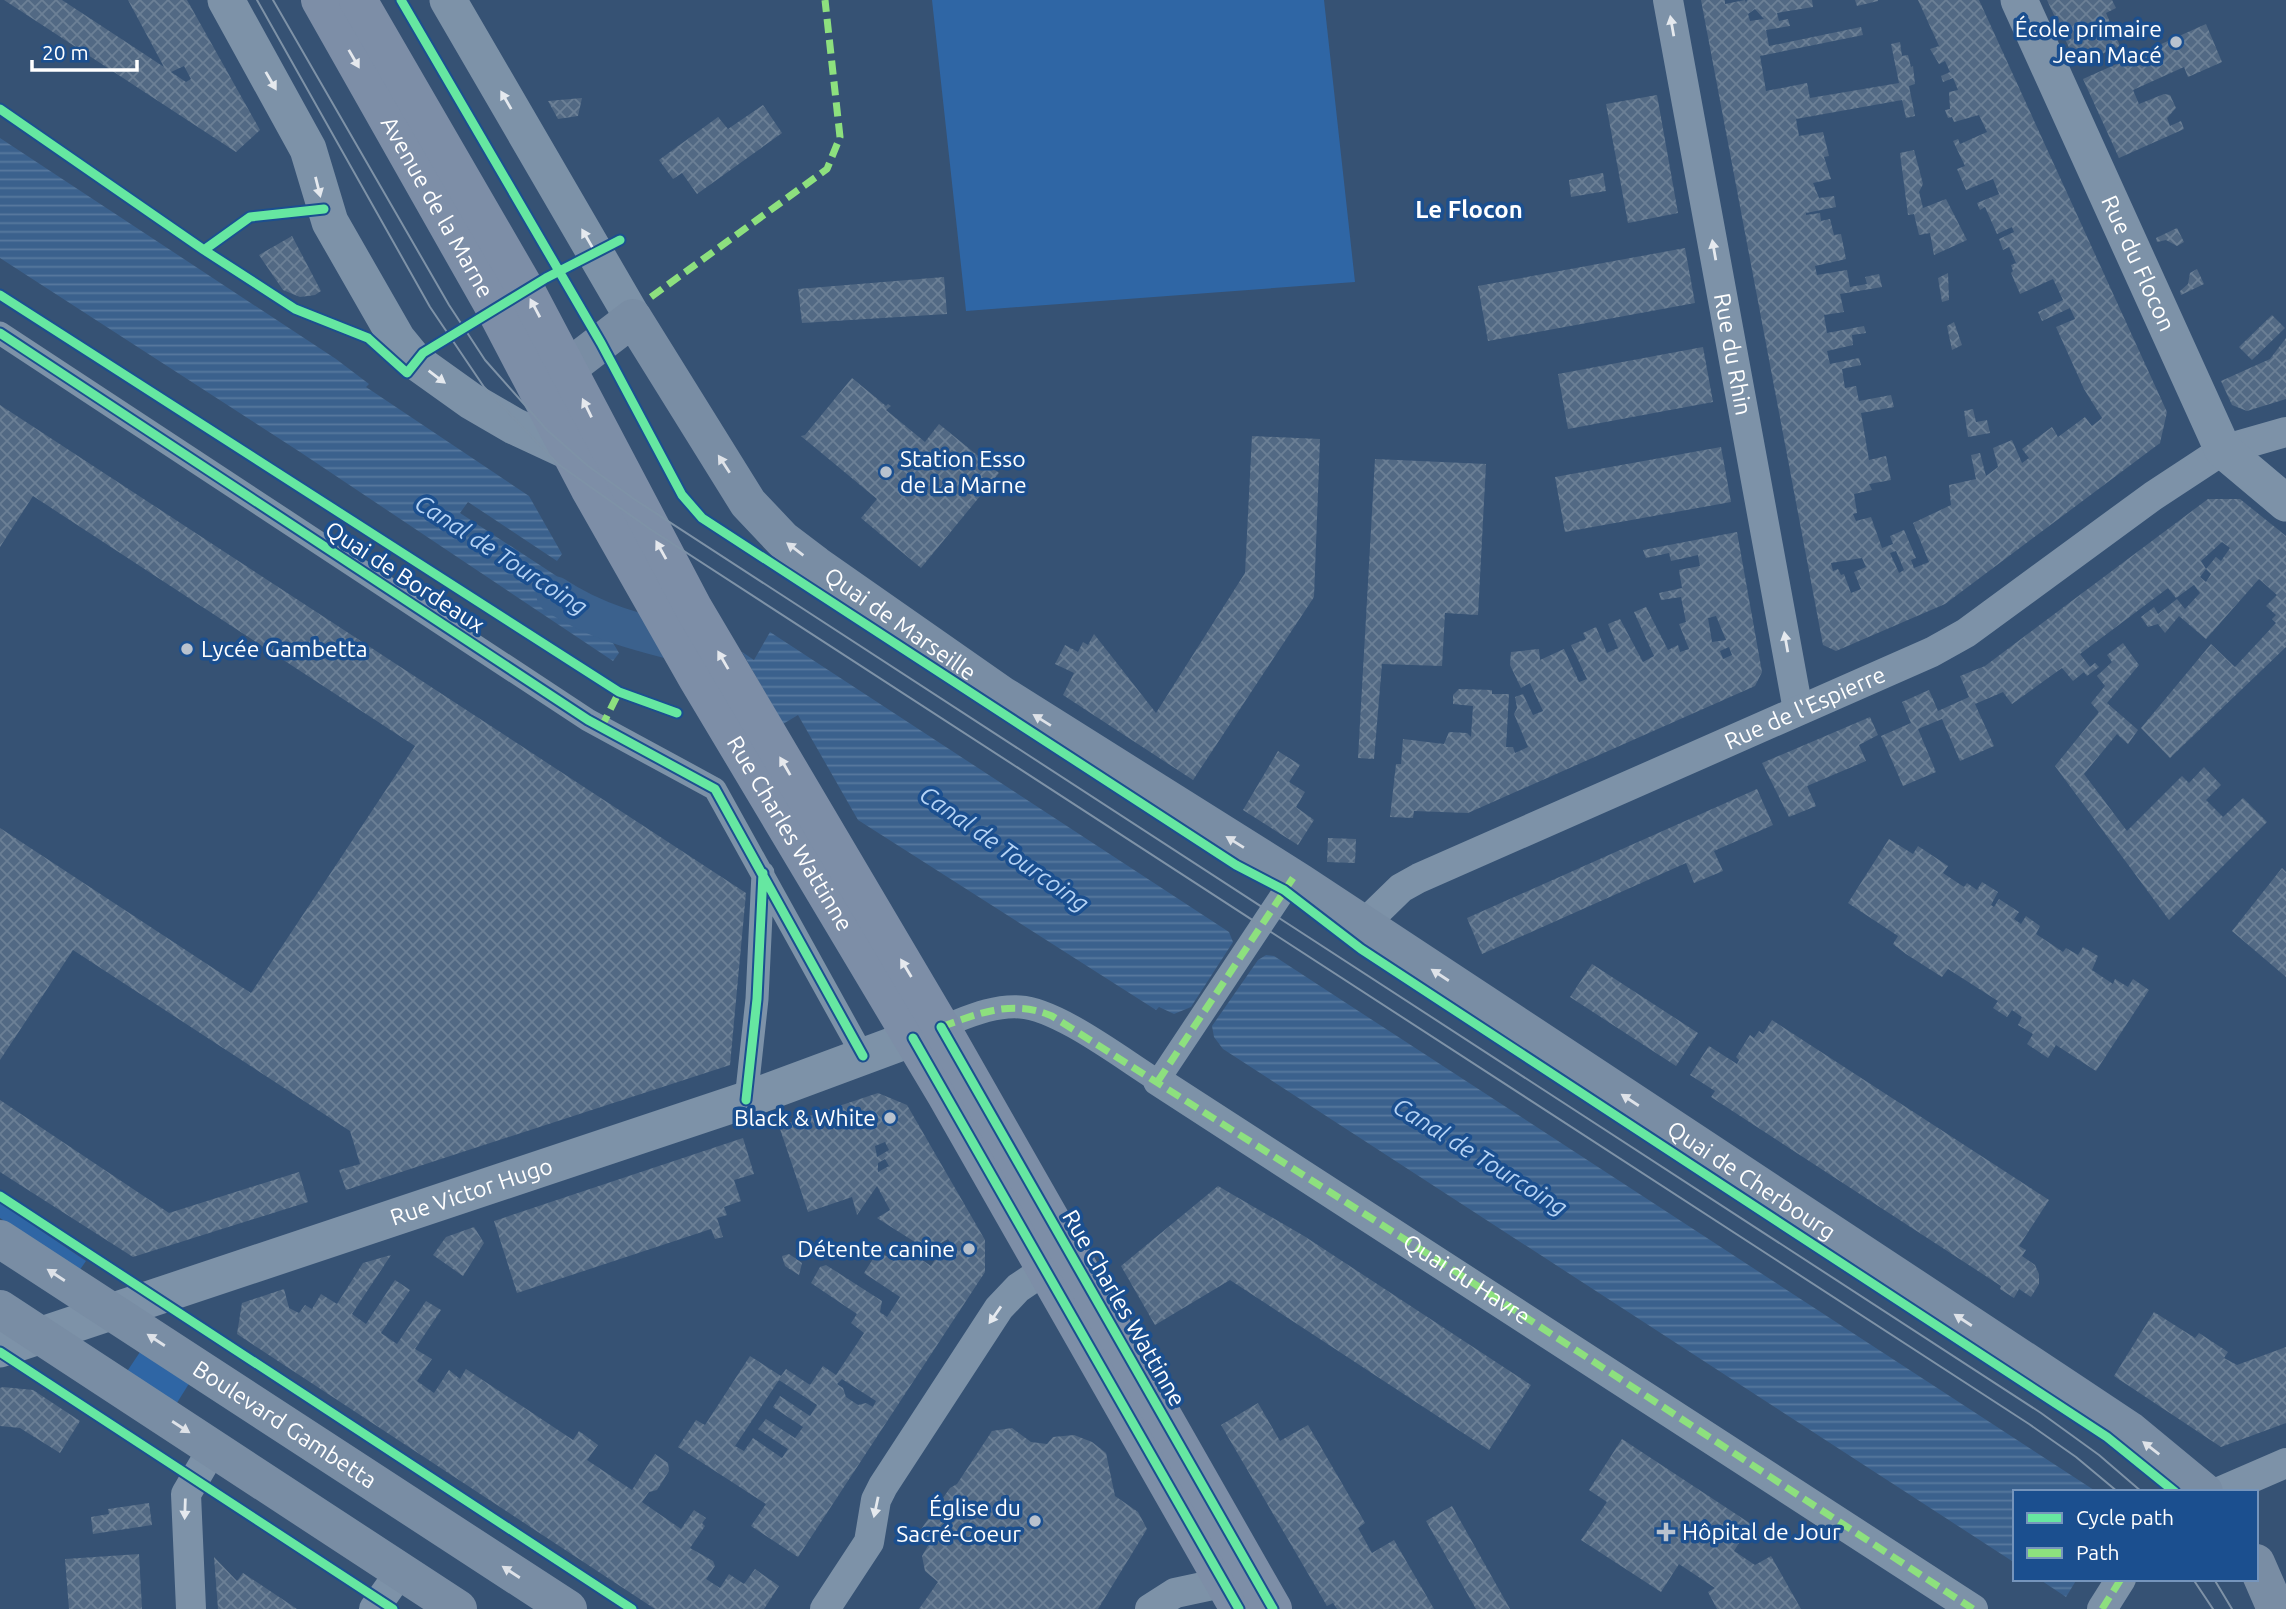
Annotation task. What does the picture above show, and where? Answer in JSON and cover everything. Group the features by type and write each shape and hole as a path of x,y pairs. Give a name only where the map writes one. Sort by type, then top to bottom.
{"main road":[{"name":"Avenue de la Marne","path":"320,0 553,379 606,448 694,610"},
{"name":"Avenue de la Marne","path":"358,0 553,379 570,452 639,576"},
{"path":"553,379 633,318"},
{"name":"Quai de Marseille","path":"633,318 762,521 816,565 1002,695 1293,878"},
{"name":"Rue Charles Wattinne","path":"639,576 696,678 927,1033 1046,1269 1239,1589 1273,1609"},
{"name":"Rue Charles Wattinne","path":"694,610 752,710 927,1033 1239,1589"},
{"name":"Quai de Cherbourg","path":"1293,878 2129,1430 2202,1490"},
{"name":"Boulevard Gambetta","path":"0,1239 568,1609"},
{"path":"0,1309 458,1609"},
{"path":"2258,1568 2276,1609"}],"street":[{"path":"226,0 302,135 330,222 392,332 415,361 471,401 514,426 570,452"},
{"path":"448,0 633,318"},
{"name":"Rue du Rhin","path":"1668,0 1798,709"},
{"name":"Rue du Flocon","path":"2019,0 2223,450 2286,503"},
{"name":"Quai de Bordeaux","path":"0,332 588,720 716,789 863,1056"},
{"path":"471,401 493,407 510,406 553,379"},
{"name":"Rue de l'Espierre","path":"1364,924 1401,888 1419,878 1932,652 1966,633 2153,496 2223,450 2286,432"},
{"path":"746,1100 757,999 763,873"},
{"path":"1158,1081 1293,878"},
{"name":"Quai du Havre","path":"927,1033 986,1010 1019,1007 1035,1009 1062,1021 1973,1609"},
{"name":"Rue Victor Hugo","path":"0,1349 746,1100 927,1033"},
{"path":"825,1609 869,1542 876,1500 883,1486 999,1308 1018,1288 1046,1269"},
{"path":"191,1609 184,1508 192,1479 213,1448"},
{"path":"2224,1490 2286,1463"},
{"path":"374,1609 401,1571"},
{"path":"2102,1609 2120,1581"},
{"path":"1150,1609 1175,1593 1239,1589"}],"shaded area":[{"path":"932,0 1324,0 1355,282 966,311"},
{"path":"0,1203 86,1261 79,1271 0,1218"},
{"path":"142,1349 190,1382 175,1406 126,1373"}],"water":[{"path":"0,138 336,359 369,384 366,387 529,496 562,554 557,561 468,502 460,513 584,594 619,653 613,661 300,452 0,258"},
{"path":"770,632 1229,932 1233,942 1191,1007 1174,1014 1159,1007 1156,1010 858,820 798,715 783,724 742,652 754,660"},
{"path":"1266,955 1274,956 2094,1490 2013,1490 2013,1562 1223,1049 1214,1037 1212,1026 1258,960"},
{"path":"2042,1581 2076,1581 2066,1597"}],"building":[{"path":"4,0 62,0 164,67 128,0 187,0 260,130 236,152","holes":["184,66 191,79 186,82 171,72"]},
{"path":"1701,0 1725,0 1725,4 1745,0 1746,3 1747,0 1812,0 1813,7 1777,13 1779,21 1788,19 1790,26 1766,30 1769,46 1861,27 1863,35 1760,56 1766,91 1807,83 1810,98 1899,83 1891,44 1900,42 1902,56 1908,55 1911,67 1913,66 1915,84 1909,86 1915,116 1906,118 1902,100 1796,119 1799,136 1823,132 1829,156 1824,157 1831,179 1813,183 1819,198 1834,196 1836,207 1806,215 1820,213 1821,221 1830,219 1834,235 1841,234 1846,259 1815,266 1817,275 1847,270 1850,287 1867,284 1865,277 1879,274 1882,287 1840,294 1844,312 1824,315 1827,333 1864,326 1866,333 1852,335 1853,345 1827,351 1830,364 1859,358 1861,365 1842,369 1845,388 1856,386 1859,401 1891,395 1894,407 1861,413 1869,460 1886,456 1891,480 1869,484 1872,490 1854,494 1857,513 1853,514 1856,521 1871,517 1882,548 1893,544 1890,536 1904,530 1916,558 1911,560 1914,568 1929,562 1913,523 1951,505 1949,485 1976,479 1971,455 1980,453 1986,476 1998,467 1993,448 2012,440 2022,463 2029,458 2022,449 2052,427 2058,437 2085,417 2092,426 2102,418 2084,389 2056,327 2075,319 2070,308 2042,321 2038,312 2063,300 2053,279 2020,294 2011,273 2011,265 2016,263 2009,247 2003,250 1999,239 2014,232 2012,227 1997,234 1985,207 1980,210 1977,203 1999,194 1993,179 1966,190 1957,169 1965,166 1953,141 1958,139 1960,144 1987,132 1979,115 1954,122 1952,117 1948,118 1945,110 1950,109 1949,92 1958,90 1953,78 1943,82 1941,76 1950,72 1945,61 1939,64 1930,49 1939,46 1918,0 1979,0 2167,412 2160,443 1945,604 1836,651 1823,645","holes":["1755,9 1764,19 1750,21 1748,14","1896,551 1904,570 1899,573 1890,553","1862,558 1866,567 1854,572 1861,589 1851,593 1844,574 1841,575 1838,569 1833,571 1831,563"]},
{"path":"1855,0 1878,0 1878,1 1857,6"},
{"path":"2047,0 2112,0 2116,8 2106,13 2120,46 2077,65"},
{"path":"2206,24 2222,62 2188,77 2184,67 2133,90 2139,104 2164,94 2170,95 2176,108 2167,118 2170,126 2181,121 2184,129 2119,158 2083,79"},
{"path":"1657,95 1678,213 1628,223 1606,104"},
{"path":"582,98 578,116 558,119 548,101"},
{"path":"763,105 782,133 697,194 682,173 673,179 659,160 718,117 728,129"},
{"path":"1914,150 1923,184 1919,192 1923,208 1946,199 1967,240 1934,255 1930,233 1919,235 1914,214 1908,215 1900,153"},
{"path":"1603,173 1606,191 1571,197 1569,180"},
{"path":"2177,228 2184,242 2177,246 2166,240 2157,242 2156,238"},
{"path":"292,236 321,291 315,295 300,297 283,290 259,255"},
{"path":"1685,248 1695,303 1488,341 1478,286"},
{"path":"2197,269 2204,284 2181,295 2180,291 2188,284 2190,273"},
{"path":"1948,273 1949,300 1942,302 1938,278"},
{"path":"944,277 947,314 802,323 798,289"},
{"path":"2272,315 2285,328 2252,360 2239,347"},
{"path":"1954,322 1962,345 1952,350 1947,326"},
{"path":"2286,338 2286,399 2247,411 2232,405 2221,381 2270,359"},
{"path":"1703,347 1713,402 1568,429 1558,374"},
{"path":"852,378 886,406 891,406 886,410 925,442 939,424 999,473 921,568 861,518 877,499 801,436 805,435"},
{"path":"0,405 746,893 730,1065 346,1190 339,1170 360,1164 350,1131 73,950 0,1060 0,828 251,993 415,746 33,496 0,547"},
{"path":"1973,409 1976,422 1987,420 1990,433 1968,437 1964,411"},
{"path":"1252,436 1320,439 1314,597 1193,780 1063,695 1074,673 1055,664 1065,645 1078,652 1083,642 1088,645 1094,634 1156,713 1245,573"},
{"path":"1721,447 1731,502 1565,532 1555,477"},
{"path":"1375,459 1486,464 1478,615 1445,613 1442,666 1382,664 1374,759 1358,758"},
{"path":"2208,499 2240,499 2286,536 2286,647 2170,758 2141,728 2211,644 2235,667 2276,623 2272,619 2276,615 2266,606 2277,595 2259,579 2206,639 2179,616 2165,633 2158,624 2148,627 2141,617 2154,607 2158,614 2177,599 2185,609 2200,593 2194,585 2176,598 2168,588 2080,654 2090,667 2095,663 2099,667 2087,676 2084,672 2073,681 2062,668 2012,704 2003,692 1975,704 1994,746 1960,761 1942,719 1918,729 1936,772 1903,786 1881,736 1911,723 1902,702 1929,690 1938,711 1969,697 1960,676 1985,666","holes":["2222,542 2230,548 2221,561 2216,557 2206,569 2201,561","2206,569 2211,574 2206,582 2200,577"]},
{"path":"1737,532 1762,672 1755,686 1468,813 1414,811 1413,818 1390,817 1396,764 1401,764 1403,739 1444,744 1449,732 1467,733 1471,737 1473,706 1453,704 1453,695 1459,689 1492,690 1492,694 1509,694 1506,747 1513,747 1515,753 1528,747 1514,714 1517,708 1515,697 1523,694 1533,715 1543,711 1530,683 1521,688 1510,665 1511,652 1539,649 1540,660 1564,649 1579,682 1587,679 1571,645 1586,639 1583,633 1596,627 1607,653 1618,648 1608,624 1620,619 1643,662 1654,656 1634,612 1646,607 1668,650 1678,645 1680,652 1689,649 1679,624 1686,622 1681,597 1661,600 1659,593 1682,588 1679,570 1700,566 1698,555 1671,561 1669,553 1646,558 1643,550","holes":["1716,616 1726,640 1712,642 1708,618","1729,647 1732,655 1723,659 1720,651"]},
{"path":"2123,643 2139,665 2107,703 2138,730 2128,744 2117,734 2084,774 2127,831 2182,776 2189,783 2204,767 2221,785 2206,800 2223,817 2243,798 2267,822 2169,920 2055,766 2099,712 2091,703 2105,686 2097,676 2112,662 2107,655"},
{"path":"1870,717 1878,735 1859,745 1866,761 1807,786 1816,806 1789,817 1762,763"},
{"path":"1278,751 1300,765 1289,782 1305,792 1296,807 1314,820 1298,845 1243,810"},
{"path":"1757,789 1773,825 1714,851 1723,871 1694,883 1686,863 1482,954 1467,918"},
{"path":"1328,838 1356,839 1355,863 1327,862"},
{"path":"1889,839 1913,854 1918,846 1948,866 1943,873 1964,887 1967,883 1977,890 1982,882 1998,892 1991,905 1994,907 1999,899 2019,912 2014,919 2021,924 2026,916 2040,926 2036,934 2063,952 2066,948 2078,955 2083,947 2098,956 2092,970 2113,984 2115,979 2128,987 2133,979 2149,990 2096,1071 2056,1045 2048,1058 2027,1044 2033,1034 2018,1025 2022,1017 2012,1010 2007,1017 1993,1008 1998,1001 1948,969 1942,977 1906,954 1893,944 1898,936 1848,903"},
{"path":"2282,868 2286,872 2286,977 2232,931"},
{"path":"1592,964 1698,1033 1676,1066 1570,997"},
{"path":"1772,1020 2049,1200 2019,1246 2026,1250 2022,1256 2035,1265 2039,1274 2039,1284 2031,1297 2019,1289 2014,1298 2000,1289 2001,1286 1711,1097 1715,1091 1690,1075 1709,1046 1737,1064 1739,1060 1736,1057 1750,1035 1754,1038 1759,1031 1763,1034"},
{"path":"878,1093 907,1105 985,1240 985,1272 798,1557 751,1526 766,1504 678,1447 696,1420 705,1425 750,1356 781,1376 786,1369 810,1385 823,1366 836,1375 864,1333 851,1323 857,1314 811,1283 820,1267 826,1265 882,1301 880,1312 887,1317 900,1297 864,1273 878,1251 894,1261 903,1247 931,1266 937,1256 877,1218 890,1210 877,1186 857,1215 852,1197 808,1212 779,1126","holes":["885,1142 889,1150 877,1157 875,1146","885,1159 889,1166 878,1172 878,1163","948,1239 956,1253 950,1260 939,1252 936,1246","842,1379 876,1401 873,1407 866,1403 858,1405 846,1397 843,1388 837,1384","779,1380 817,1405 810,1416 780,1396 773,1407 803,1427 795,1438 766,1419 758,1429 788,1449 782,1458 753,1438 744,1451 735,1446"]},
{"path":"0,1100 169,1213 299,1172 308,1202 133,1257 0,1172"},
{"path":"743,1138 754,1174 734,1180 741,1201 724,1207 727,1215 717,1218 723,1237 715,1239 711,1229 517,1293 494,1221"},
{"path":"1218,1186 1304,1236 1531,1385 1489,1450 1230,1280 1155,1325 1121,1266"},
{"path":"474,1227 484,1243 463,1276 433,1255 446,1237"},
{"path":"789,1254 802,1263 799,1275 785,1266 782,1256"},
{"path":"391,1255 352,1314 366,1324 395,1280 410,1290 381,1333 397,1344 426,1301 441,1310 415,1349 432,1359 417,1381 434,1393 449,1370 460,1379 466,1369 573,1440 579,1431 598,1445 587,1460 632,1490 655,1454 668,1463 669,1471 657,1490 649,1492 642,1502 681,1529 694,1510 706,1518 702,1523 705,1526 690,1548 713,1561 715,1566 706,1579 720,1588 729,1574 744,1584 755,1569 779,1586 764,1609 655,1609 237,1334 242,1303 284,1289 289,1308 299,1313 305,1305 312,1309 321,1294 337,1304 363,1263"},
{"path":"2154,1312 2195,1338 2199,1333 2228,1352 2224,1358 2237,1365 2286,1347 2286,1423 2221,1447 2114,1376"},
{"path":"0,1388 33,1390 80,1421 60,1453 20,1428 0,1426"},
{"path":"1258,1403 1280,1441 1308,1425 1365,1523 1358,1528 1372,1553 1394,1540 1434,1609 1337,1609 1333,1603 1327,1606 1221,1425"},
{"name":"Église du Sacré-Coeur","path":"1012,1428 1031,1442 1047,1444 1053,1437 1074,1435 1092,1442 1106,1453 1115,1496 1138,1512 1147,1529 1098,1609 919,1609 938,1582 925,1571 922,1556 929,1544 917,1535 950,1488 957,1484 992,1431"},
{"name":"Hôpital de Jour","path":"1622,1439 1751,1524 1734,1551 1755,1565 1771,1556 1801,1609 1717,1609 1708,1592 1715,1588 1679,1564 1661,1592 1581,1540 1607,1502 1589,1490"},
{"path":"149,1503 152,1525 93,1534 91,1517 109,1514 108,1509"},
{"path":"1452,1506 1510,1609 1476,1609 1426,1521"},
{"path":"139,1554 142,1609 69,1609 65,1559"},
{"path":"214,1557 237,1581 243,1573 297,1609 218,1609"}],"waterway":[{"name":"Canal de Tourcoing","path":"555,595 607,622 700,648"}],"tram line":[{"path":"257,0 430,307 484,387 558,464 650,529 2029,1424 2076,1457 2116,1490"},
{"path":"273,0 449,305 485,360 547,430 588,466 634,499 2041,1413 2099,1455 2140,1490"},
{"path":"2194,1581 2213,1609"},
{"path":"2215,1581 2232,1609"}],"marked path":[{"path":"651,297 827,169 840,137 825,0"},
{"path":"601,728 619,692"},
{"path":"1158,1081 1293,878"},
{"path":"941,1027 983,1013 1010,1008 1037,1011 1052,1016 1450,1268 1973,1609"},
{"path":"2102,1609 2120,1581"}],"cycle path":[{"path":"401,0 601,343 682,495 702,518 1236,865 1284,890 1361,949 2107,1437 2173,1490"},
{"path":"0,109 204,250 295,309 368,338 407,373 423,353 546,278 620,240"},
{"path":"204,250 250,217 324,209"},
{"path":"0,295 619,692 677,713"},
{"path":"0,333 588,720 715,789 863,1056"},
{"path":"746,1100 757,999 763,873"},
{"path":"941,1027 1273,1609"},
{"path":"913,1038 1239,1609"},
{"path":"0,1196 632,1609"},
{"path":"0,1352 393,1609"}],"place":[{"name":"École primaire Jean Macé","path":"2176,42"},
{"name":"Station Esso de La Marne","path":"886,472"},
{"name":"Lycée Gambetta","path":"187,649"},
{"name":"Black & White","path":"890,1118"},
{"name":"Détente canine","path":"969,1249"},
{"name":"Église du Sacré-Coeur","path":"1035,1521"},
{"name":"Hôpital de Jour","path":"1666,1532"}],"district":[{"name":"Le Flocon","path":"1469,210"}]}
